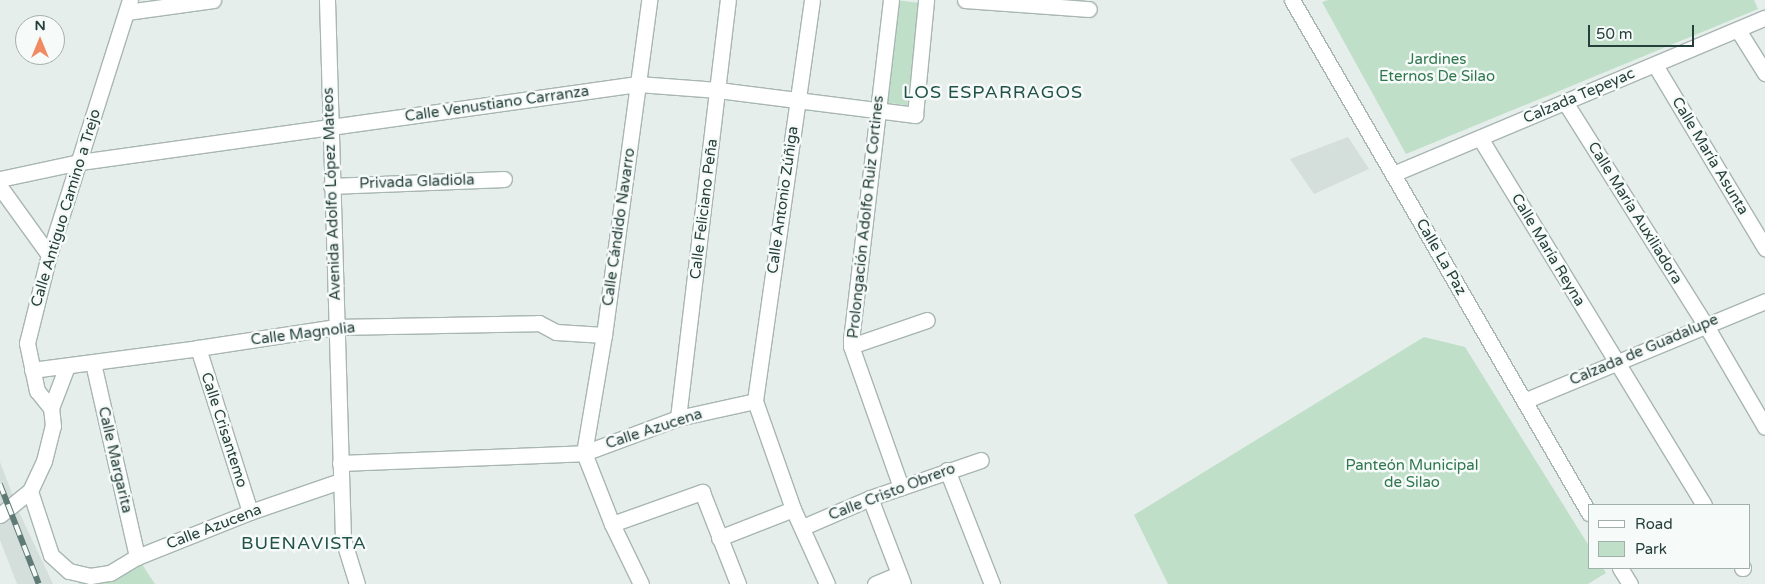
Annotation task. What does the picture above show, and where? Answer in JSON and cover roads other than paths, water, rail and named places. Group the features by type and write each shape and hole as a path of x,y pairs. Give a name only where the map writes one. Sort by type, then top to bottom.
{"street":[{"path":"128,6 212,0"},
{"name":"Avenida Adolfo López Mateos","path":"327,0 340,481 343,539 356,584"},
{"name":"Calle Cándido Navarro","path":"584,452 604,335 649,0"},
{"name":"Calle Feliciano Peña","path":"678,418 728,0"},
{"name":"Calle Antonio Zúñiga","path":"755,401 812,0"},
{"name":"Prolongación Adolfo Ruiz Cortines","path":"891,0 877,109 852,346 901,487"},
{"name":"Calle Venustiano Carranza","path":"0,179 80,162 638,84 718,90 915,115 926,0"},
{"path":"965,0 1089,10"},
{"name":"Calle La Paz","path":"1292,0 1588,511"},
{"name":"Calle Antiguo Camino a Trejo","path":"51,408 37,391 27,343 49,254 80,162 128,6"},
{"name":"Calzada Tepeyac","path":"1393,174 1765,18"},
{"path":"1738,30 1765,72"},
{"name":"Calle María Asunta","path":"1655,64 1765,248"},
{"name":"Calle María Auxiliadora","path":"1565,102 1705,324 1765,427"},
{"name":"Calle María Reyna","path":"1480,138 1703,504"},
{"name":"Privada Gladiola","path":"331,186 504,179"},
{"path":"0,187 49,254"},
{"name":"Calzada de Guadalupe","path":"1524,401 1705,324 1765,301"},
{"path":"852,346 926,320"},
{"name":"Calle Magnolia","path":"32,370 93,363 336,327 539,323 556,332 604,335"},
{"name":"Calle Crisantemo","path":"198,348 250,512"},
{"name":"Calle Margarita","path":"93,363 136,557"},
{"path":"0,516 30,491 44,461 53,426 51,408 66,366"},
{"path":"755,401 793,509 803,527 827,584"},
{"name":"Calle Azucena","path":"340,463 584,452 678,418 755,401"},
{"path":"584,452 612,524 641,584"},
{"name":"Calle Cristo Obrero","path":"803,527 870,498 947,470 981,460"},
{"path":"947,470 992,584"},
{"name":"Calle Azucena","path":"30,491 51,555 68,571 90,576 110,573 136,557 250,512 340,481"},
{"path":"612,524 702,492 738,584"},
{"path":"870,498 901,579 875,584"},
{"path":"719,538 793,509"},
{"path":"1621,569 1628,583"}],"railway":[{"path":"0,484 39,584"}],"district":[{"name":"LOS ESPARRAGOS","path":"993,92"},
{"name":"BUENAVISTA","path":"304,543"}],"park label":[{"name":"Jardines Eternos De Silao","path":"1437,68"},
{"name":"Panteón Municipal de Silao","path":"1412,474"}]}
